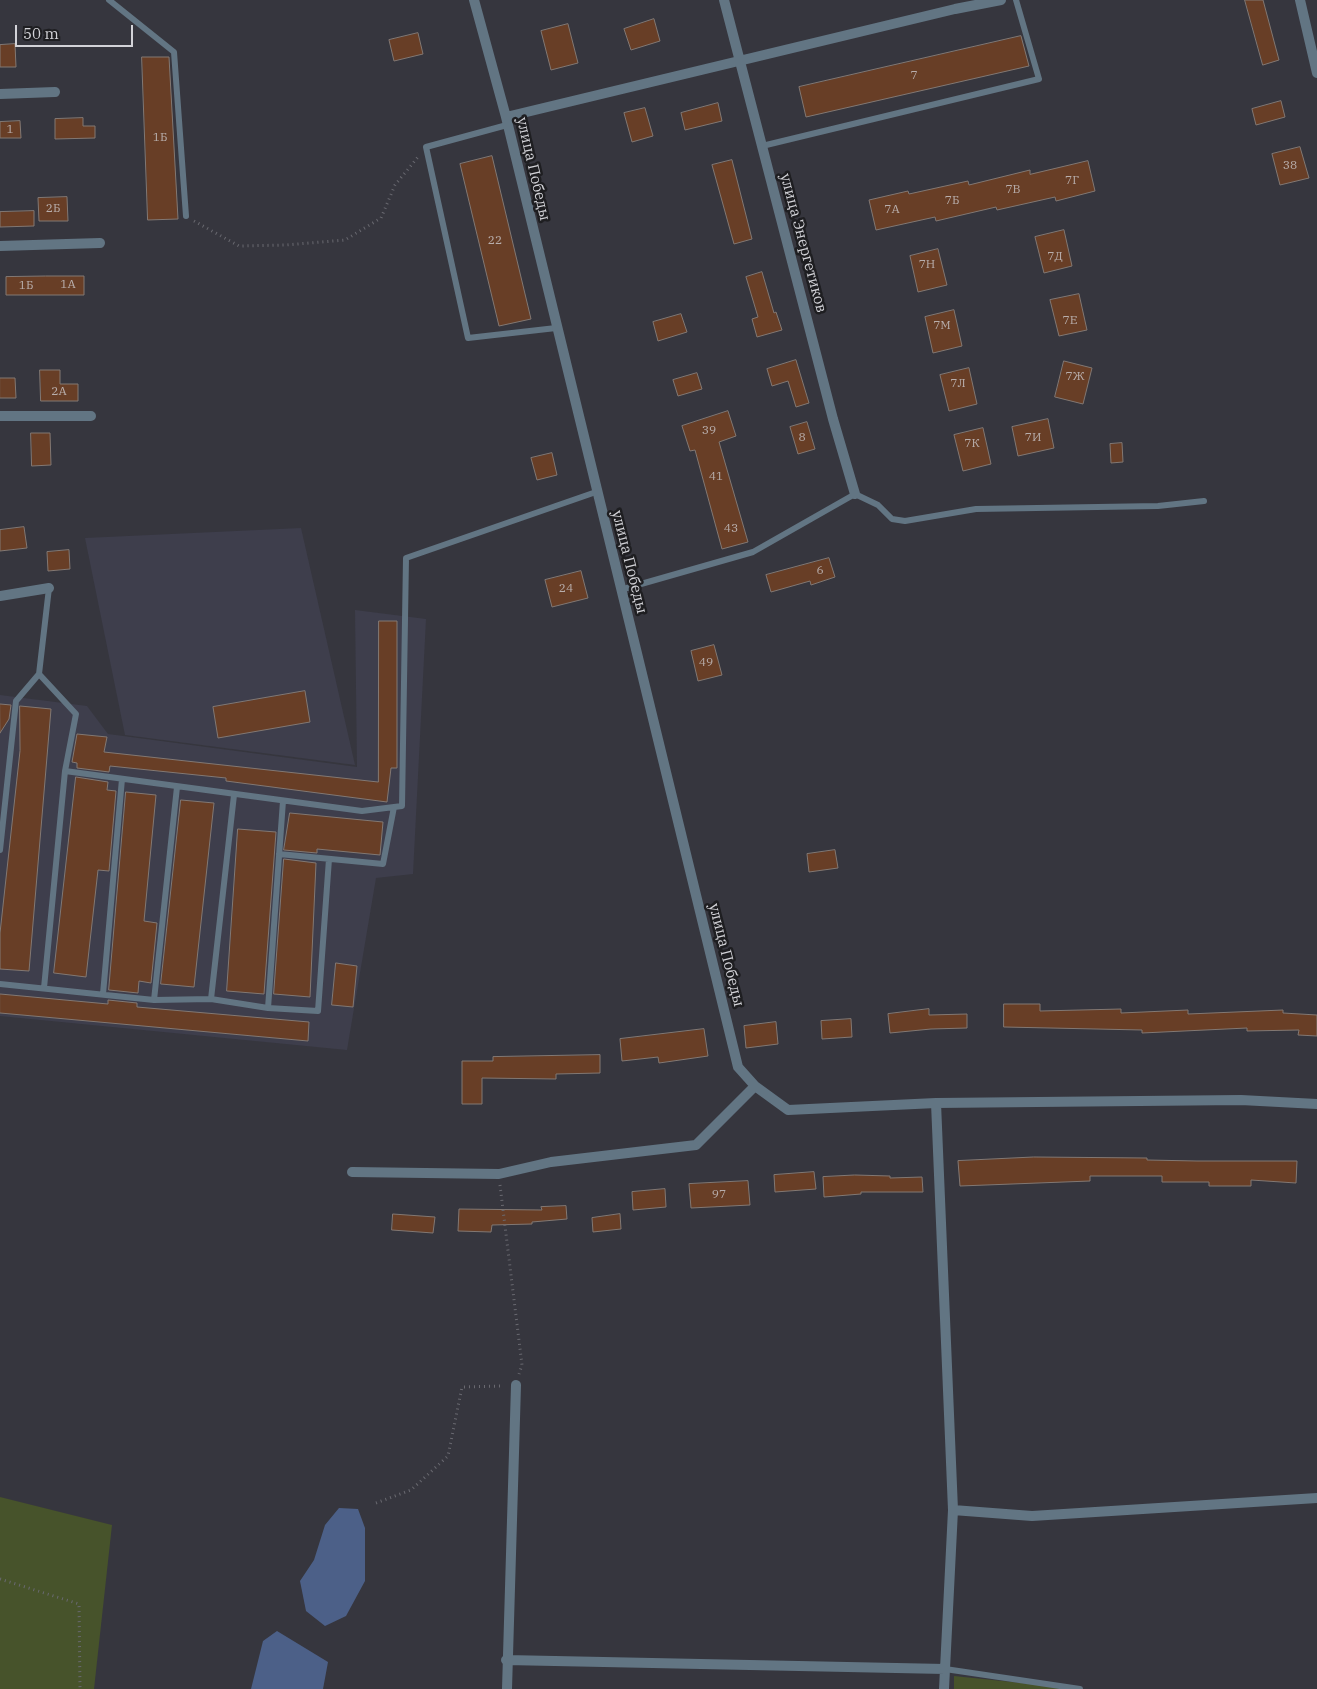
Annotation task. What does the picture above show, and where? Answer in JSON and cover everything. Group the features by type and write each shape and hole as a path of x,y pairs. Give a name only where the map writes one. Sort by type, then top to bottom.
{"street":[{"name":"улица Победы","path":"474,0 507,121 596,492 738,1067 755,1086 788,1110 936,1103"},
{"name":"улица Энергетиков","path":"724,0 833,420 855,494"},
{"path":"507,121 953,5 1002,0"},
{"path":"1300,0 1317,73"},
{"path":"0,94 55,92"},
{"path":"0,246 100,243"},
{"path":"0,416 91,416"},
{"path":"0,596 49,588"},
{"path":"352,1172 498,1174 551,1162 696,1145 755,1086"},
{"path":"944,1689 952,1510 936,1103 1241,1100 1317,1104"},
{"path":"507,1689 506,1660 513,1529 516,1386"},
{"path":"952,1510 1032,1516 1317,1498"},
{"path":"506,1660 945,1669"}],"lane":[{"path":"109,0 174,52 186,216"},
{"path":"762,146 1039,79 1016,0"},
{"path":"507,121 426,147 468,338 556,328"},
{"path":"65,771 362,811 402,806 406,558 596,492"},
{"path":"620,590 753,552 855,494 878,506 892,518 904,521 976,509 1158,506 1204,501"},
{"path":"0,850 16,701 39,674 49,588"},
{"path":"39,674 76,714 65,771 44,988"},
{"path":"103,994 122,779"},
{"path":"154,1000 177,787"},
{"path":"211,999 234,795"},
{"path":"268,1008 283,801"},
{"path":"279,854 383,864 394,807"},
{"path":"0,984 154,1000 211,999 268,1008 318,1011 329,859"},
{"path":"945,1669 1080,1689"}],"path":[{"path":"186,216 239,246 286,245 345,240 381,218 395,185 426,147"},
{"path":"376,1503 412,1490 448,1456 462,1387 516,1386 522,1365 498,1174"},
{"path":"0,1579 79,1604 80,1689"}],"shaded area":[{"path":"301,528 355,765 125,735 85,538"},
{"path":"355,610 426,619 413,874 376,878 347,1050 0,1016 0,695 87,706 108,734 357,767"}],"green space":[{"path":"0,1497 112,1525 94,1689 0,1689"},
{"path":"954,1676 1070,1688 1070,1689 954,1689"}],"water":[{"path":"339,1508 358,1509 365,1528 365,1581 346,1616 325,1626 306,1611 300,1581 314,1560 325,1525"},
{"path":"277,1631 328,1662 323,1689 251,1689 263,1641"}],"building":[{"path":"1245,0 1263,0 1279,60 1263,65"},
{"path":"654,19 660,41 631,50 624,29"},
{"path":"568,24 578,63 551,70 541,31"},
{"path":"418,33 423,54 394,61 389,40"},
{"path":"1021,36 1029,66 806,117 799,87"},
{"path":"15,44 16,67 0,67 0,45"},
{"path":"142,57 169,57 178,219 148,220"},
{"path":"1281,101 1285,117 1256,125 1252,109"},
{"path":"718,103 722,121 685,130 681,113"},
{"path":"645,108 653,136 632,142 624,113"},
{"path":"83,118 83,126 95,126 95,138 55,139 55,119"},
{"path":"20,121 21,138 0,138 0,122"},
{"path":"1300,147 1309,178 1280,185 1272,154"},
{"path":"492,156 531,319 499,326 460,164"},
{"path":"732,160 752,239 734,244 712,165"},
{"path":"1088,161 1095,191 1056,201 1055,197 997,210 996,207 936,221 935,217 876,230 869,200 908,191 909,194 968,181 969,185 1030,170 1030,174"},
{"path":"67,197 68,221 39,221 38,198"},
{"path":"34,211 34,226 0,227 0,212"},
{"path":"1064,230 1072,266 1044,273 1035,237"},
{"path":"938,249 947,285 918,292 910,256"},
{"path":"762,272 774,313 776,312 782,330 757,337 752,319 758,317 746,277"},
{"path":"84,276 84,295 6,295 6,277"},
{"path":"1079,294 1087,330 1059,336 1050,300"},
{"path":"954,310 962,346 933,353 925,317"},
{"path":"681,314 687,332 658,341 653,322"},
{"path":"796,360 809,403 796,407 788,381 772,386 767,369"},
{"path":"1064,361 1092,368 1083,404 1055,397"},
{"path":"969,368 977,404 949,411 940,375"},
{"path":"40,370 60,370 60,384 78,384 78,401 41,401"},
{"path":"697,373 702,389 678,396 673,380"},
{"path":"0,378 15,378 16,398 0,398"},
{"path":"728,411 736,436 719,442 748,542 722,549 695,450 690,451 682,426"},
{"path":"1048,419 1054,448 1018,456 1012,427"},
{"path":"807,422 815,449 798,454 790,427"},
{"path":"983,428 991,464 963,471 954,435"},
{"path":"31,433 50,433 51,465 32,466"},
{"path":"1122,443 1123,462 1111,463 1110,444"},
{"path":"552,453 557,475 537,480 531,458"},
{"path":"24,527 27,548 0,551 0,530"},
{"path":"69,550 70,569 48,571 47,552"},
{"path":"829,558 835,577 811,585 810,581 771,592 766,575"},
{"path":"581,571 588,598 552,607 545,580"},
{"path":"379,621 397,621 397,768 391,768 387,802 226,781 226,778 110,766 109,772 77,768 77,763 72,762 77,734 107,737 104,752 378,782"},
{"path":"714,645 722,675 698,681 691,651"},
{"path":"305,691 310,722 218,738 213,707"},
{"path":"0,704 11,705 9,719 0,733"},
{"path":"20,706 51,709 29,971 0,969 0,933 20,751"},
{"path":"76,777 108,782 107,790 116,791 109,871 98,870 86,977 54,973"},
{"path":"126,792 156,795 144,921 157,923 151,983 139,981 138,993 109,990"},
{"path":"181,800 214,803 194,987 161,984"},
{"path":"290,813 383,822 380,855 317,849 317,853 284,850"},
{"path":"238,829 276,832 264,994 227,991"},
{"path":"835,850 838,868 809,872 807,854"},
{"path":"284,859 316,863 310,997 274,994"},
{"path":"336,963 357,966 353,1007 332,1005"},
{"path":"0,994 108,1004 108,1000 137,1003 137,1007 309,1022 308,1041 0,1013"},
{"path":"1004,1004 1040,1004 1040,1011 1121,1009 1121,1013 1188,1010 1188,1014 1283,1010 1283,1013 1317,1015 1317,1036 1298,1035 1299,1030 1247,1031 1247,1028 1142,1033 1142,1030 1004,1027"},
{"path":"929,1009 929,1015 967,1014 967,1028 890,1033 888,1014"},
{"path":"851,1019 852,1037 822,1039 821,1021"},
{"path":"776,1022 778,1044 746,1048 744,1026"},
{"path":"704,1029 708,1056 659,1063 658,1057 622,1061 620,1039"},
{"path":"600,1055 600,1073 556,1074 556,1079 482,1078 482,1104 462,1104 462,1061 493,1061 493,1057"},
{"path":"1034,1157 1147,1158 1147,1160 1197,1161 1297,1161 1296,1183 1251,1180 1251,1186 1209,1186 1209,1182 1162,1182 1162,1176 1090,1176 1090,1181 960,1186 958,1161"},
{"path":"814,1172 816,1189 775,1192 774,1175"},
{"path":"855,1175 890,1176 890,1178 922,1177 923,1192 861,1192 861,1194 824,1197 823,1177"},
{"path":"748,1181 750,1205 691,1208 689,1184"},
{"path":"665,1189 666,1207 633,1210 632,1192"},
{"path":"566,1206 567,1219 532,1222 532,1224 492,1225 491,1232 458,1231 459,1209 542,1210 541,1207"},
{"path":"393,1214 435,1217 433,1233 392,1230"},
{"path":"620,1214 621,1229 593,1232 592,1218"}]}
